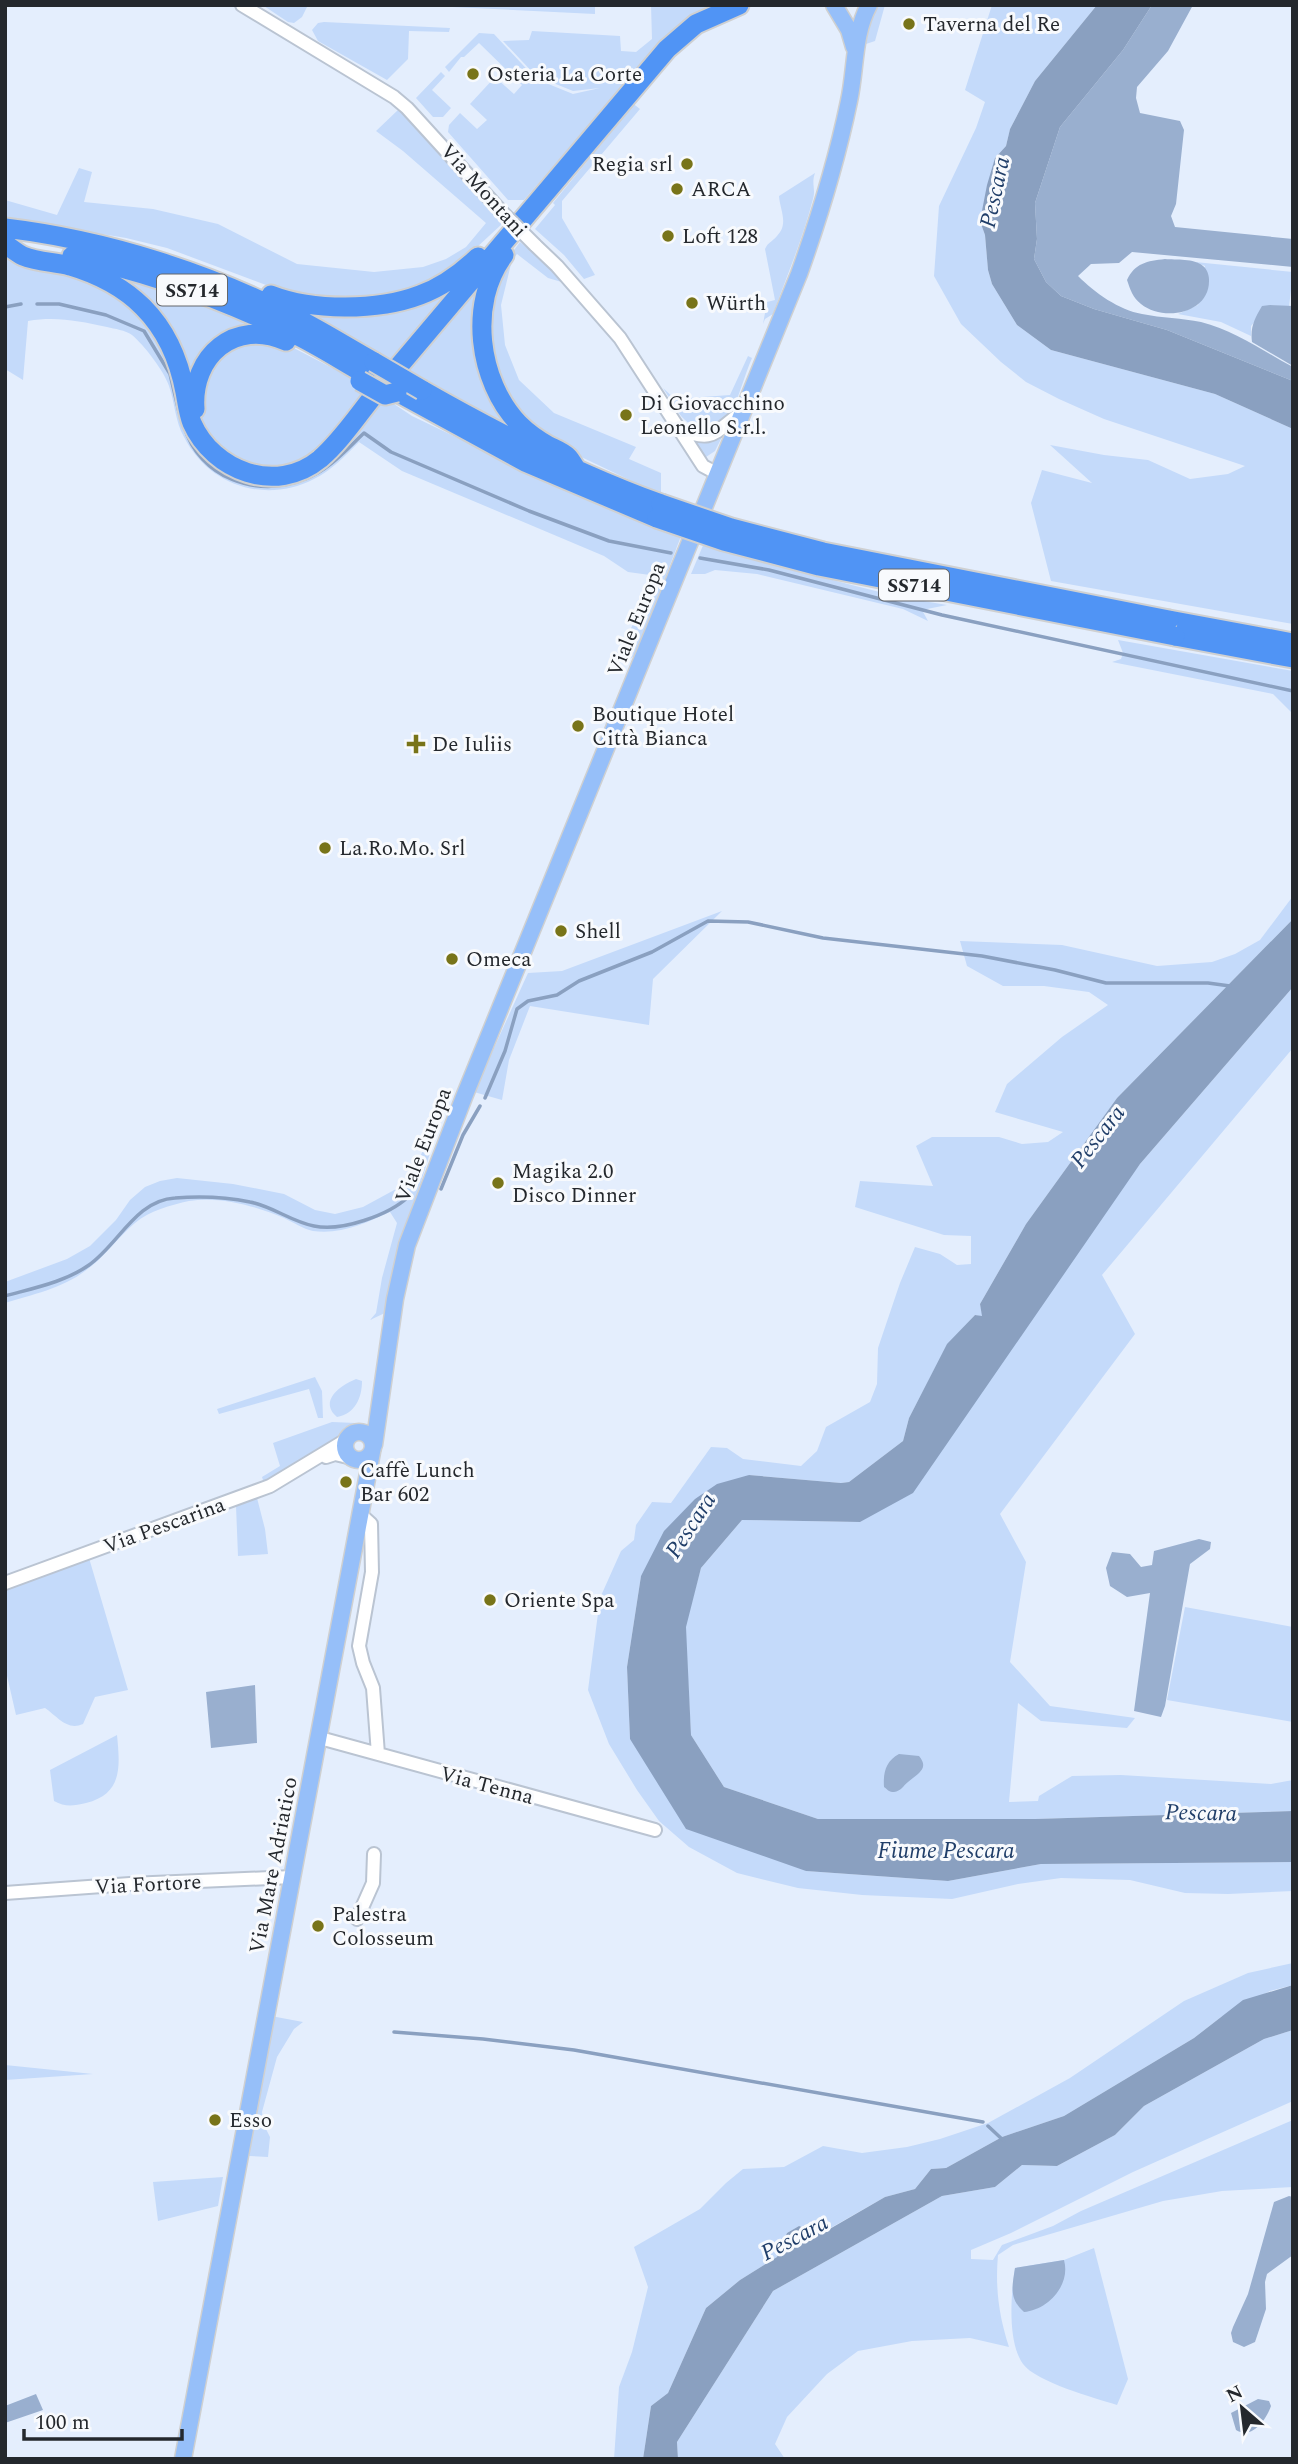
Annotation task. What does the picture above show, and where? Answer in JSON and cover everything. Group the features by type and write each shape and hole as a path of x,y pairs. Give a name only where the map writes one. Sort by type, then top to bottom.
{"highway":[{"path":"399,366 654,62 679,36 703,19 739,5"},
{"path":"525,216 518,236 490,279 483,311 485,352 494,383 517,421 533,436 567,455 577,470"},
{"name":"SS714","path":"5,228 101,247 206,279 299,320 366,372"},
{"path":"206,279 228,277 281,299 308,304 353,306 390,303 419,296 446,282 485,251 508,237"},
{"path":"5,244 24,256 70,266 103,279 142,306 158,324 170,345 180,371 191,422 217,457 241,471 266,476 285,475 305,468 319,459 375,394"},
{"name":"SS714","path":"5,244 94,261 199,292 293,333 411,395 525,462 659,511 823,552 1293,643"},
{"path":"201,438 194,399 198,376 203,365 217,349 244,334 274,335 366,372"},
{"name":"SS714","path":"411,395 492,429 724,541 819,566 1293,658"}],"main road":[{"path":"834,5 845,8 862,5"},
{"name":"Viale Europa","path":"834,5 849,30 855,54"},
{"name":"Viale Europa","path":"373,1449 397,1286 407,1245 464,1097 791,295 816,223 849,101 860,28 869,5"},
{"name":"Viale Europa","path":"350,1437 369,1416 381,1395"},
{"path":"353,1459 365,1459 373,1449 368,1435 360,1432 350,1437 346,1450 364,1475 366,1486"},
{"name":"Via Mare Adriatico","path":"183,2459 203,2354 214,2342 215,2286 221,2251 373,1449"},
{"name":"Via Mare Adriatico","path":"214,2320 225,2275 221,2251"}],"street":[{"name":"Via Montani","path":"242,5 383,90 407,108 500,210 557,266 620,338 703,466 718,474"},
{"path":"678,428 698,436 712,434 745,410"},
{"name":"Via Pescarina","path":"5,1583 258,1491 318,1459 350,1437"},
{"name":"Via Pescarina","path":"318,1459 335,1454 353,1459"},
{"path":"360,1514 371,1524 372,1572 359,1646 373,1688 378,1754"},
{"name":"Via Tenna","path":"320,1738 655,1829"},
{"path":"357,1919 373,1883 374,1854"},
{"name":"Via Fortore","path":"5,1894 130,1884 292,1877"}],"shaded area":[{"path":"308,5 302,17 294,23 264,6"},
{"path":"410,5 595,5 595,14"},
{"path":"651,5 710,5 667,35 524,200 508,200 448,132 449,125 460,113 477,129 487,120 470,104 495,77 514,94 522,85 479,43 461,57 449,72 445,67 479,33 494,34 536,79 573,94 600,88 573,91 536,76 503,41 529,40 532,31 620,36 621,51 636,52 652,39"},
{"path":"880,5 885,5 875,41 863,45 867,24"},
{"path":"992,5 1097,5 1035,81 1010,129 1006,146 995,158 980,221 985,235 992,284 1017,325 1051,350 1215,394 1293,429 1293,624 1051,581 1031,503 1042,470 1092,483 1050,445 1148,460 1190,479 1228,474 1245,466 1104,419 1026,382 961,324 934,276 939,206 976,128 985,102 965,90"},
{"path":"1152,5 1193,5 1168,51 1137,87 1136,98 1140,113 1180,121 1184,130 1176,204 1171,216 1175,227 1293,239 1293,267 1132,252 1119,263 1091,264 1078,276 1125,309 1201,322 1237,336 1293,367 1293,381 1167,330 1094,309 1061,296 1046,282 1034,259 1037,239 1035,203 1060,127 1123,50"},
{"path":"318,23 450,28 449,32 409,31 408,59 387,80 318,41 312,30"},
{"path":"441,72 445,76 432,90 451,108 443,117 433,117 416,98"},
{"path":"387,98 433,139 503,223 447,275 400,295 331,299 282,291 167,248 126,238 5,218 5,200 57,215 79,168 92,172 84,202 153,209 218,224 297,264 374,272 423,267 446,259 466,247 486,223 376,131 398,110"},
{"path":"631,102 640,109 562,201 562,218 595,275 584,279 564,255 535,229 589,159 596,143"},
{"path":"815,173 814,195 800,243 773,314 765,319 763,324 767,302 775,300 765,249 783,227 779,196"},
{"path":"520,242 555,270 565,283 548,278 517,254 512,260 501,305 505,345 519,380 554,413 636,447 629,459 661,473 661,495 554,444 529,425 512,404 492,357 491,297 506,261"},
{"path":"5,259 76,277 114,294 157,331 192,433 279,482 382,396 412,416 600,506 681,536 637,653 629,660 615,657 636,619 650,575 628,572 604,556 402,471 359,442 338,462 314,479 277,490 240,486 208,468 195,454 181,431 163,373 142,345 126,332 68,320 28,321 23,380 5,369"},
{"path":"1165,259 1195,262 1207,270 1207,292 1202,301 1184,312 1161,313 1150,310 1134,296 1127,280 1138,266"},
{"path":"1195,262 1293,272 1289,307 1270,305 1251,326 1251,336 1221,322 1178,314 1198,305 1205,266"},
{"path":"119,277 176,292 259,328 188,374"},
{"path":"456,286 394,361 300,311"},
{"path":"472,291 477,295 476,314 521,434 408,369"},
{"path":"1262,306 1293,306 1293,366 1252,342 1252,327 1257,315"},
{"path":"271,339 365,385 366,389 337,428 311,454 289,465 258,468 233,458 215,442 203,423 200,387 221,350"},
{"path":"748,356 752,358 733,409 725,420 714,426 690,424 679,413 663,388 675,399 730,395"},
{"path":"723,435 715,451 706,457 689,437"},
{"path":"704,543 855,586 947,605 922,610 928,621 903,609 757,574 715,570 705,574 691,574"},
{"path":"1118,640 1293,671 1293,714 1273,694 1112,662 1121,659 1123,653"},
{"path":"1293,896 1293,919 1117,1098 1026,1224 980,1304 983,1317 975,1315 947,1345 909,1418 903,1441 849,1482 749,1475 641,1576 627,1667 630,1739 806,1871 948,1881 1041,1864 1293,1862 1293,1891 1185,1893 1130,1880 1061,1878 1018,1884 952,1899 862,1895 798,1888 737,1873 689,1847 659,1821 637,1790 609,1744 588,1690 600,1598 621,1551 634,1540 636,1525 652,1502 671,1503 711,1447 727,1448 743,1459 801,1466 817,1451 826,1427 870,1402 877,1384 878,1348 915,1247 940,1254 957,1265 971,1264 971,1236 944,1235 855,1207 860,1181 933,1186 916,1146 932,1137 999,1137 1022,1144 1048,1142 1063,1132 995,1112 1007,1084 1062,1037 1108,1005 1089,992 1044,986 1003,986 967,966 960,941 1062,945 1157,966 1212,962 1235,954 1260,940"},
{"path":"722,911 653,979 649,1025 530,1006 509,1060 502,1100 474,1092 528,973 562,971"},
{"path":"1293,987 1293,1048 1102,1275 1135,1334 1000,1514 1026,1562 1010,1662 1050,1706 1135,1718 1127,1728 1041,1721 1018,1703 1009,1802 1038,1801 1039,1796 1072,1776 1121,1775 1271,1784 1293,1780 1293,1811 1035,1819 818,1819 724,1787 691,1735 685,1627 701,1568 742,1520 860,1522 1140,1164"},
{"path":"445,1104 403,1241 387,1312 370,1320 376,1313 382,1278 397,1223 390,1212 353,1227 323,1232 309,1230 250,1206 213,1200 189,1201 147,1215 128,1229 92,1266 76,1277 5,1303 5,1282 67,1259 90,1246 116,1220 130,1200 145,1187 160,1181 177,1178 233,1184 284,1194 315,1210 335,1214 363,1207 398,1188 410,1178"},
{"path":"315,1377 322,1391 323,1418 318,1418 309,1389 219,1414 217,1409"},
{"path":"356,1379 362,1381 356,1404 353,1409 337,1417 330,1405 334,1394"},
{"path":"332,1422 356,1423 334,1442 264,1483 262,1477 280,1466 273,1443"},
{"path":"257,1498 268,1554 238,1556 236,1506"},
{"path":"1199,1539 1211,1542 1210,1549 1190,1564 1161,1717 1134,1711 1150,1593 1127,1597 1110,1586 1106,1568 1112,1552 1130,1554 1141,1567 1152,1565 1154,1551"},
{"path":"89,1558 128,1690 95,1697 83,1724 77,1726 63,1722 45,1708 16,1715 5,1667 5,1590"},
{"path":"1185,1607 1293,1627 1293,1722 1167,1700"},
{"path":"255,1685 257,1743 211,1748 206,1692"},
{"path":"117,1735 118,1768 113,1786 107,1793 98,1799 77,1805 54,1801 50,1770"},
{"path":"899,1754 919,1756 923,1768 900,1789 891,1792 884,1787 885,1772 891,1760"},
{"path":"1293,1963 1293,1985 1270,1991 1221,2017 1194,2038 1064,2116 1002,2137 946,2168 931,2169 915,2189 885,2197 820,2234 799,2226 787,2233 777,2257 740,2280 706,2308 668,2393 651,2406 643,2459 614,2459 619,2387 632,2352 648,2287 634,2247 700,2209 743,2169 784,2167 823,2146 862,2153 907,2147 988,2123 1070,2078 1184,2001 1248,1973"},
{"path":"271,2016 303,2022 294,2029 277,2057 262,2112 270,2137 268,2157 249,2156"},
{"path":"1293,2030 1293,2101 1133,2172 971,2250 971,2259 993,2260 1002,2245 1053,2226 1081,2211 1293,2120 1293,2187 1222,2191 1163,2201 1013,2245 998,2255 997,2267 999,2302 1009,2347 970,2338 912,2341 858,2351 827,2374 787,2417 775,2444 785,2459 678,2459 677,2442 773,2291 942,2196 995,2187 1022,2165 1057,2166 1115,2135 1144,2106 1264,2039"},
{"path":"5,2065 93,2074 5,2080"},
{"path":"223,2177 218,2206 158,2221 153,2182"},
{"path":"1293,2197 1293,2255 1267,2274 1266,2309 1255,2342 1244,2347 1233,2342 1231,2333 1248,2294 1274,2202"},
{"path":"1094,2248 1128,2379 1117,2405 1067,2389 1030,2371 1018,2354 1012,2330 1015,2268 1064,2260"},
{"path":"1064,2260 1064,2278 1056,2295 1041,2307 1024,2312 1014,2297 1015,2268"},
{"path":"36,2394 43,2410 5,2423 5,2406"},
{"path":"1258,2399 1269,2401 1271,2406 1266,2417 1253,2430 1236,2430 1231,2413"}],"water":[{"path":"1097,5 1152,5 1123,50 1060,127 1035,203 1037,239 1034,259 1046,282 1061,296 1094,309 1167,330 1293,381 1293,429 1215,394 1051,350 1017,325 992,284 985,235 980,221 995,158 1006,146 1010,129 1035,81"},
{"name":"Fiume Pescara","path":"1293,919 1293,987 1140,1164 913,1493 860,1522 742,1520 701,1568 686,1627 691,1735 724,1787 818,1819 1035,1819 1293,1811 1293,1862 1041,1864 948,1881 806,1871 686,1829 630,1739 627,1667 641,1576 664,1531 695,1499 717,1484 749,1475 849,1482 903,1441 909,1418 947,1344 975,1315 982,1316 980,1304 1026,1224 1117,1098"},
{"name":"Pescara","path":"1293,1985 1293,2030 1264,2039 1144,2106 1115,2135 1057,2166 1022,2165 995,2187 942,2196 773,2291 677,2442 678,2459 643,2459 651,2406 668,2393 706,2308 740,2280 777,2257 787,2233 799,2226 821,2234 885,2197 915,2189 931,2169 946,2168 1002,2137 1064,2116 1194,2038 1243,2000"}],"waterway":[{"path":"5,307 21,304"},
{"path":"37,304 59,304 106,315 144,331 170,374 179,412"},
{"path":"184,426 202,459 232,480 250,485 287,485 314,475 337,459 364,433 391,452 529,511 609,541 671,553"},
{"path":"700,558 769,570 942,615 1293,691"},
{"path":"485,1098 505,1051 517,1009 528,1001 557,995 579,981 652,952 708,921 748,922 823,938 982,956 1106,983 1208,983 1230,986"},
{"path":"441,1189 463,1135 480,1106"},
{"path":"5,1296 49,1284 80,1271 99,1256 138,1215 161,1201 193,1197 241,1200 258,1204 306,1224 337,1227 377,1216 408,1197"},
{"path":"394,2032 574,2050 983,2122"},
{"path":"988,2126 1004,2141"}],"place":[{"name":"Taverna del Re","path":"909,24"},
{"name":"Osteria La Corte","path":"473,74"},
{"name":"Regia srl","path":"687,164"},
{"name":"ARCA","path":"677,189"},
{"name":"Loft 128","path":"668,236"},
{"name":"Würth","path":"692,303"},
{"name":"Di Giovacchino Leonello S.r.l.","path":"626,415"},
{"name":"Boutique Hotel Città Bianca","path":"578,726"},
{"name":"De Iuliis","path":"416,744"},
{"name":"La.Ro.Mo. Srl","path":"325,848"},
{"name":"Shell","path":"561,931"},
{"name":"Omeca","path":"452,959"},
{"name":"Magika 2.0 Disco Dinner","path":"498,1183"},
{"name":"Caffè Lunch Bar 602","path":"346,1482"},
{"name":"Oriente Spa","path":"490,1600"},
{"name":"Palestra Colosseum","path":"318,1926"},
{"name":"Esso","path":"215,2120"}]}
